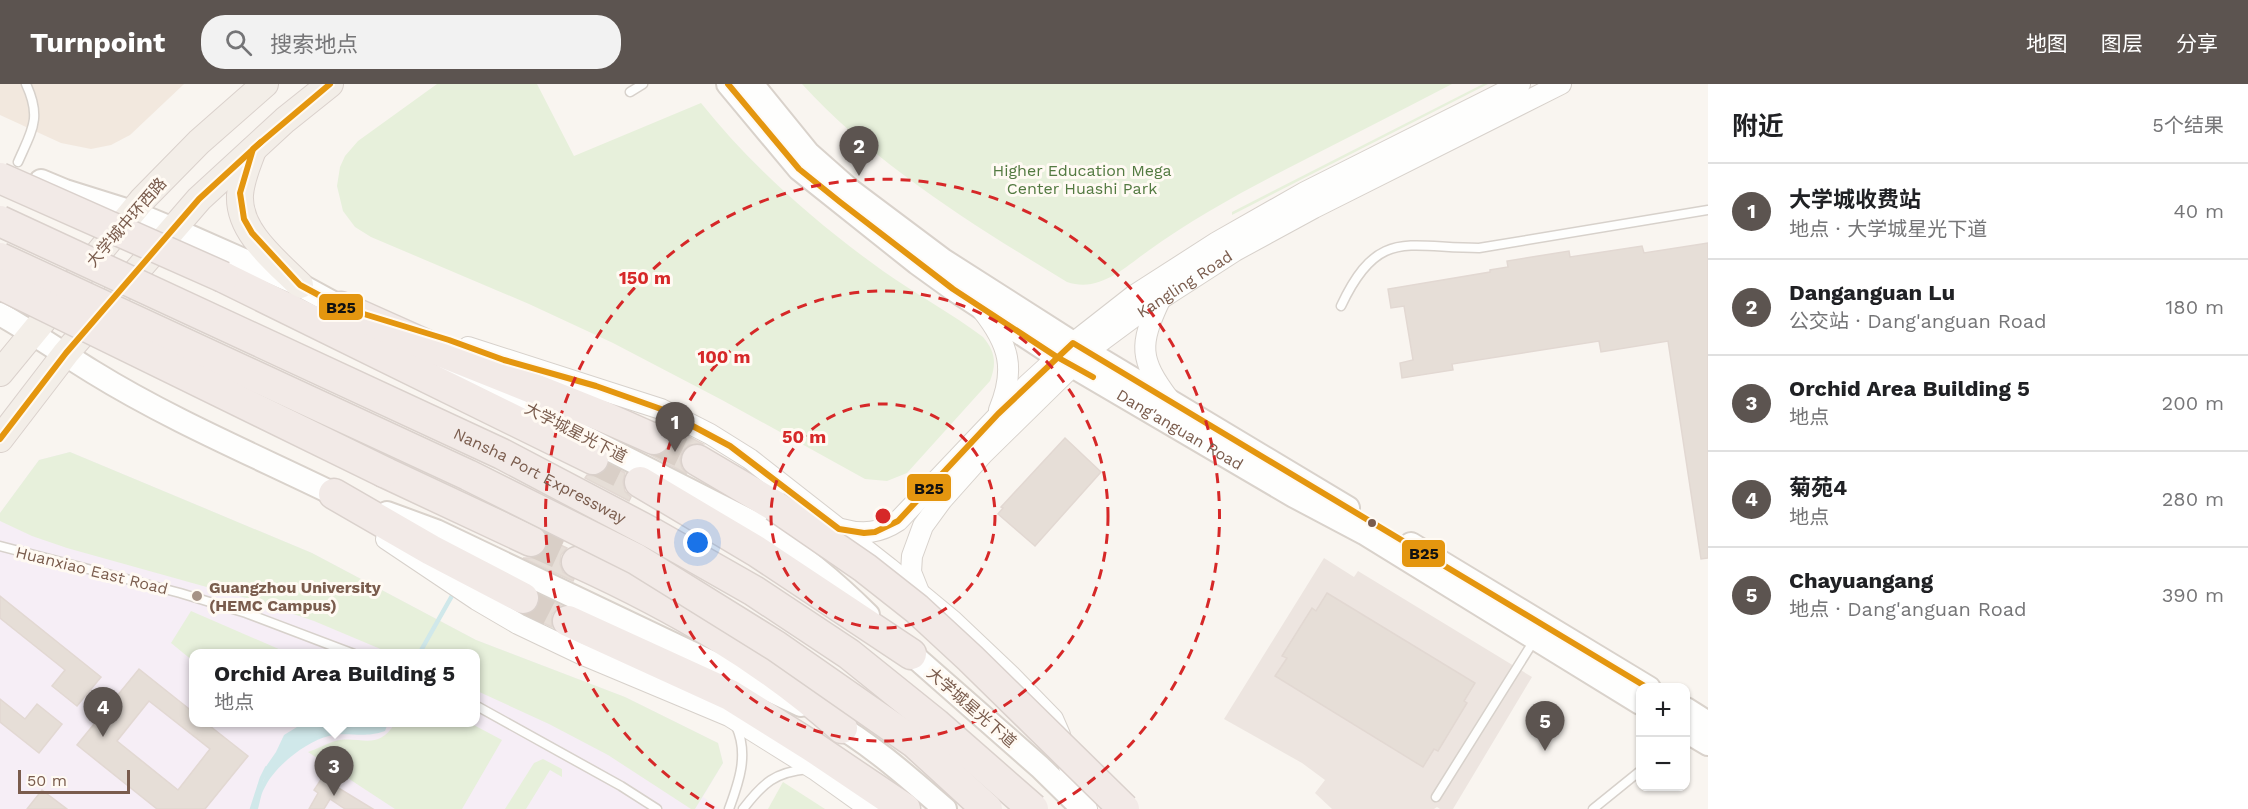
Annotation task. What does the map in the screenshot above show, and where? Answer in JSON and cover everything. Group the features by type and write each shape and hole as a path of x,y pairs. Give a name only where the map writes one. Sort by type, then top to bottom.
{"highway":[{"path":"6,168 333,330 432,382 592,459"},
{"name":"Nansha Port Expressway","path":"0,221 502,454 652,533 754,591 849,654 936,724 1033,809"},
{"name":"Nansha Port Expressway","path":"0,258 468,475 636,559 776,646 915,743 987,809"},
{"path":"0,284 384,472 531,541"},
{"path":"341,307 435,349 654,439"},
{"path":"697,460 775,506 864,568 917,609 1124,809"},
{"path":"640,482 756,551 911,654"},
{"path":"334,494 431,550 524,598"},
{"path":"577,562 687,617 727,640 810,699 843,728"},
{"path":"568,621 730,696 813,747 905,809"}],"main road":[{"name":"大学城中环西路","path":"0,373 132,212 199,142 265,84"},
{"path":"0,439 66,353 199,199 253,149 330,84"},
{"name":"Dang'anguan Road","path":"728,84 799,169 917,264 979,306 1170,401 1642,683"},
{"name":"Dang'anguan Road","path":"752,84 808,153 943,260 1073,354 1264,478 1364,533 1636,700"},
{"path":"253,149 240,193 244,219 266,251 300,285"},
{"name":"大学城星光下道","path":"6,168 65,191 132,212 300,285 447,367 756,524 789,546 841,588 911,654 1085,809"},
{"path":"0,314 33,332 93,372 170,414 334,494 436,531 796,702 843,728 945,809"}],"street":[{"name":"Kangling Road","path":"919,592 911,572 912,556 923,526 942,500 1073,354 1133,296 1217,242 1305,192 1520,84"},
{"name":"Kangling Road","path":"839,529 864,533 875,532 898,521 998,414 1073,354 1235,251 1285,223 1561,84"},
{"path":"1160,299 1149,324 1145,348 1152,377 1170,401"},
{"path":"979,306 998,332 1007,353 1008,381 998,414"},
{"path":"341,307 504,360 596,386 661,409 730,446 919,592 1010,675 1053,719 1073,781 1085,809"},
{"path":"334,494 368,527 500,614 573,650 729,716 817,771 870,809"}],"lane":[{"path":"630,92 643,84"},
{"path":"6,168 35,119 30,85"},
{"path":"1341,306 1351,284 1366,264 1375,256 1398,245 1479,248 1708,210"},
{"name":"Huanxiao East Road","path":"0,546 180,593 255,617 341,649"},
{"path":"1436,797 1535,638"},
{"path":"480,708 621,786 657,809"},
{"path":"729,716 739,733 744,755 739,780 729,809"},
{"path":"743,809 761,787 778,775 801,770 817,771"},
{"path":"1593,809 1636,775"}],"shaded area":[{"path":"0,84 184,84 130,135 111,145 91,149 61,143 0,115"},
{"name":"Guangzhou University (HEMC Campus)","path":"70,452 312,553 476,640 625,697 718,743 723,763 703,797 720,809 0,809 0,513 39,460"},
{"path":"1324,558 1354,577 1358,571 1532,677 1453,809 1437,807 1434,809 1332,809 1315,793 1325,780 1302,763 1224,719"}],"green space":[{"path":"437,84 537,84 574,156 701,103 764,172 834,234 883,271 983,337 994,358 990,381 907,473 887,481 865,479 613,343 529,304 371,237 355,227 343,211 337,186 340,167 345,156 358,141"},
{"name":"Higher Education Mega Center Huashi Park","path":"802,84 1452,84 1225,202 1186,225 1110,277 1100,282 1079,285 1067,282 996,239 927,192 862,142"},
{"path":"1483,84 1488,84 1232,215 1232,212"},
{"path":"70,452 312,553 476,640 625,697 718,743 723,763 695,809 691,809 608,755 549,724 480,692 480,649 380,649 314,621 246,598 67,548 32,536 0,521 0,513 39,460"},
{"path":"191,611 279,649 189,649 189,658 171,643"},
{"path":"392,727 478,727 502,740 462,809 395,809 308,752 335,741 375,740 389,732"},
{"path":"543,759 562,769 562,777 550,770 526,809 505,809 534,763"},
{"path":"783,782 825,809 768,809"}],"water":[{"path":"297,727 386,727 385,731 377,733 329,736 311,743 276,771 264,789 258,809 252,809 267,765 284,735"}],"building":[{"path":"1708,243 1708,558 1701,559 1668,341 1601,352 1599,341 1452,364 1453,370 1402,378 1400,363 1413,360 1404,306 1391,308 1388,289 1490,272 1490,270 1508,267 1507,261 1569,251 1570,257 1642,246 1644,253"},
{"path":"664,424 703,444 689,445 682,452 680,460 687,474 651,455 664,453 670,445 671,437"},
{"path":"1065,438 1101,472 1035,546 998,514 1003,508 1001,507"},
{"path":"609,464 625,473 623,482 625,491 631,497 629,501 585,478 587,475 602,474"},
{"path":"548,539 567,548 561,555 560,564 563,572 574,579 573,581 523,558 541,555 547,548"},
{"path":"1327,593 1475,683 1464,701 1467,703 1438,751 1434,749 1423,767 1275,676 1287,658 1282,656 1312,608 1316,611"},
{"path":"540,595 561,606 552,614 552,627 526,615 538,606"},
{"path":"0,596 101,677 77,706 52,686 65,670 0,618"},
{"path":"139,669 189,709 189,727 211,727 248,756 205,809 157,809 77,745","holes":["149,701 210,749 178,790 117,741"]},
{"path":"0,699 25,719 37,704 62,724 39,753 0,722"},
{"path":"322,778 373,809 345,809 330,799 324,809 309,809 318,793 314,790"},
{"path":"42,790 67,809 27,809"}],"waterway":[{"path":"422,649 453,594"},
{"path":"252,809 267,768"}],"tunnel":[{"path":"654,439 697,460"},
{"path":"593,459 640,482"},
{"path":"531,541 577,562"},
{"path":"523,598 568,621"}],"transit line":[{"name":"B25","path":"330,84 253,149 240,193 244,219 252,233 300,285 341,307 449,340 504,360 596,386 661,409 730,446 839,529 864,533 875,532 898,521 998,414 1073,343 1640,683"},
{"name":"B25","path":"728,84 799,169 840,202 953,289 1057,357 1093,377"},
{"name":"B25","path":"0,439 66,353 199,199 261,142"}],"place":[{"name":"Danganguan Lu","path":"859,176"},
{"name":"大学城收费站","path":"675,452"},
{"name":"Guangzhou University (HEMC Campus)","path":"197,596"},
{"name":"菊苑4","path":"103,737"},
{"name":"Chayuangang","path":"1545,751"},
{"name":"Orchid Area Building 5","path":"334,796"}]}
